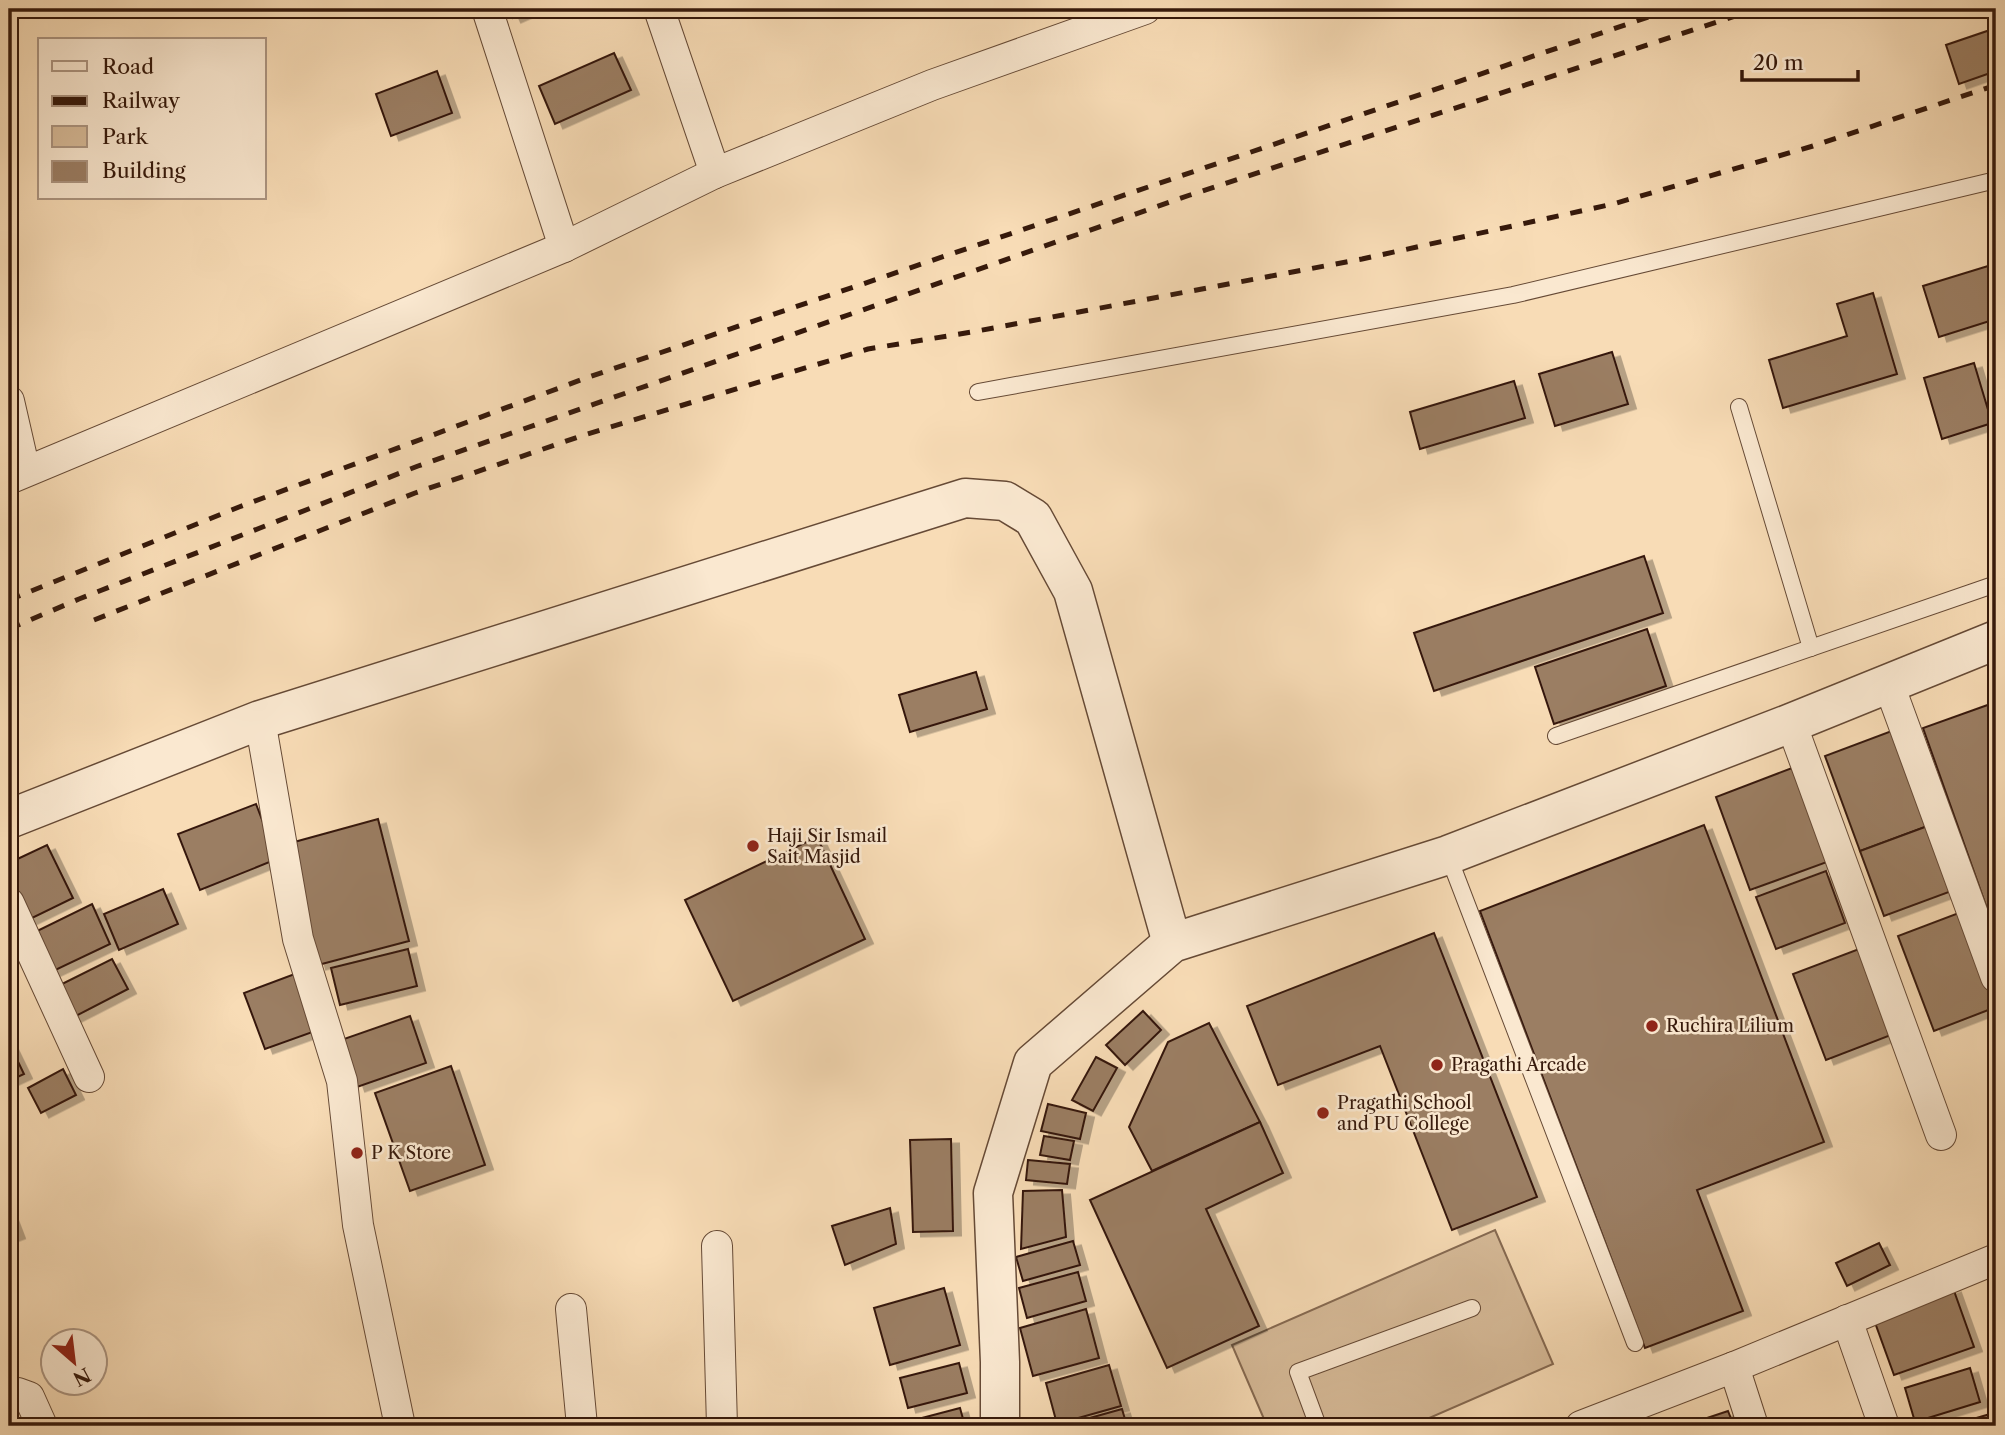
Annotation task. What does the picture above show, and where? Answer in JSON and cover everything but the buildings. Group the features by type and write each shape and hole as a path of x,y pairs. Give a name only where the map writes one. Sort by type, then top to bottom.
{"street":[{"path":"487,9 564,247"},
{"path":"659,9 715,173"},
{"path":"9,401 17,475 564,247 715,173 932,85 1145,9"},
{"path":"9,819 260,720 965,498 1005,501 1033,518 1073,590 1172,943"},
{"path":"1000,1426 993,1193 1033,1063 1172,943 1448,855 1791,723 1996,640"},
{"path":"1888,682 1996,977"},
{"path":"260,720 298,939 342,1081 358,1225 400,1426"},
{"path":"1791,723 1941,1135"},
{"path":"9,902 89,1077"},
{"path":"717,1246 722,1426"},
{"path":"1581,1426 1734,1367 1996,1259"},
{"path":"571,1309 582,1426"},
{"path":"1847,1320 1884,1426"},
{"path":"1734,1367 1753,1426"},
{"path":"9,1394 18,1393 29,1398 43,1426"}],"lane":[{"path":"978,392 1513,295 1996,180"},
{"path":"1739,407 1811,648"},
{"path":"1556,736 1996,584"},
{"path":"1448,855 1635,1343"},
{"path":"1318,1426 1298,1372 1472,1308"}],"green space":[{"path":"1495,1230 1553,1364 1411,1426 1267,1426 1232,1345"}],"railway":[{"path":"9,600 239,507 586,378 1672,9"},
{"path":"9,629 418,466 1190,195 1757,9"},
{"path":"94,620 415,493 584,435 868,349 1362,259 1613,204 1813,146 1996,85"}],"place":[{"name":"Haji Sir Ismail Sait Masjid","path":"753,846"},
{"name":"Ruchira Lilium","path":"1652,1026"},
{"name":"Pragathi Arcade","path":"1437,1065"},
{"name":"Pragathi School and PU College","path":"1323,1113"},
{"name":"P K Store","path":"357,1153"}]}
